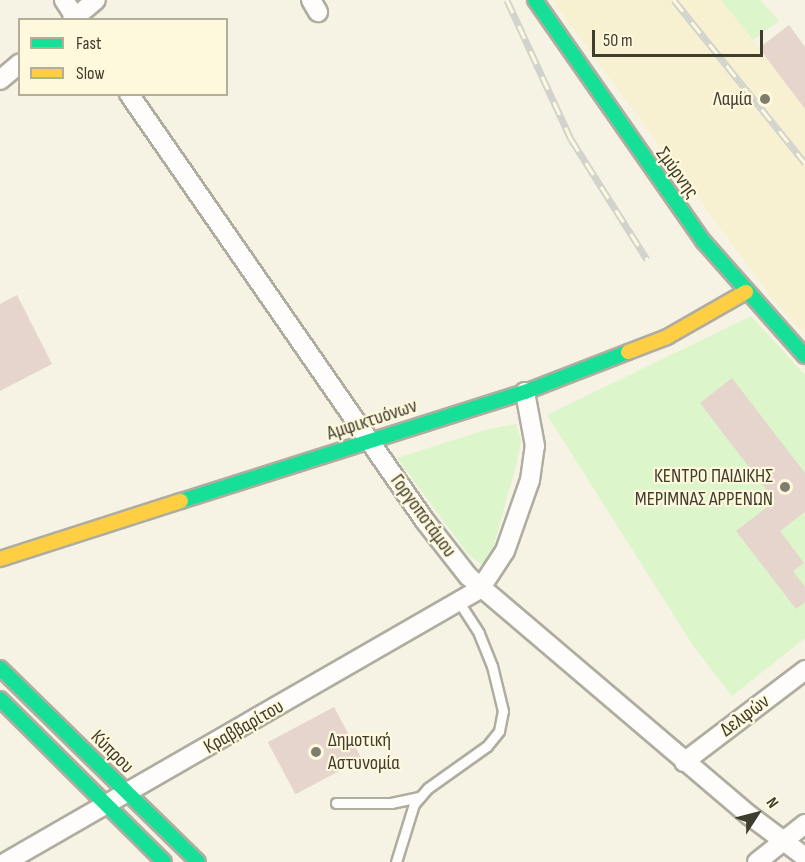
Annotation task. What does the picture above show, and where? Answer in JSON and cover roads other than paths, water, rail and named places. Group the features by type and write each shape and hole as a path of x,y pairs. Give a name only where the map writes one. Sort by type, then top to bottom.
{"street":[{"path":"64,0 73,18"},
{"path":"75,18 96,0"},
{"name":"Σμύρνης","path":"535,0 649,168 746,292 805,356"},
{"path":"0,80 18,65"},
{"name":"Γοργοποτάμου","path":"130,96 425,521 480,589 684,762 805,857"},
{"name":"Αμφικτυόνων","path":"0,559 525,392 667,337 746,292"},
{"name":"Κραββαρίτου","path":"6,862 460,604 480,589 505,551 530,480 535,446 525,392"},
{"name":"Κύπρου","path":"0,668 126,794 198,862"},
{"name":"Δελφών","path":"684,762 805,670"},
{"path":"0,699 105,806 164,862"},
{"path":"757,862 805,824"}],"lane":[{"path":"396,862 414,804 420,796 487,746 499,731 502,711 492,666 479,633 460,604"},
{"path":"336,803 391,803 420,796"}],"railway":[{"path":"507,0 571,139 647,259"},
{"path":"674,0 805,163"}],"place":[{"name":"Λαμία","path":"765,99"},
{"name":"ΚΕΝΤΡΟ ΠΑΙΔΙΚΗΣ ΜΕΡΙΜΝΑΣ ΑΡΡΕΝΩΝ","path":"785,487"},
{"name":"Δημοτική Αστυνομία","path":"316,752"}]}
